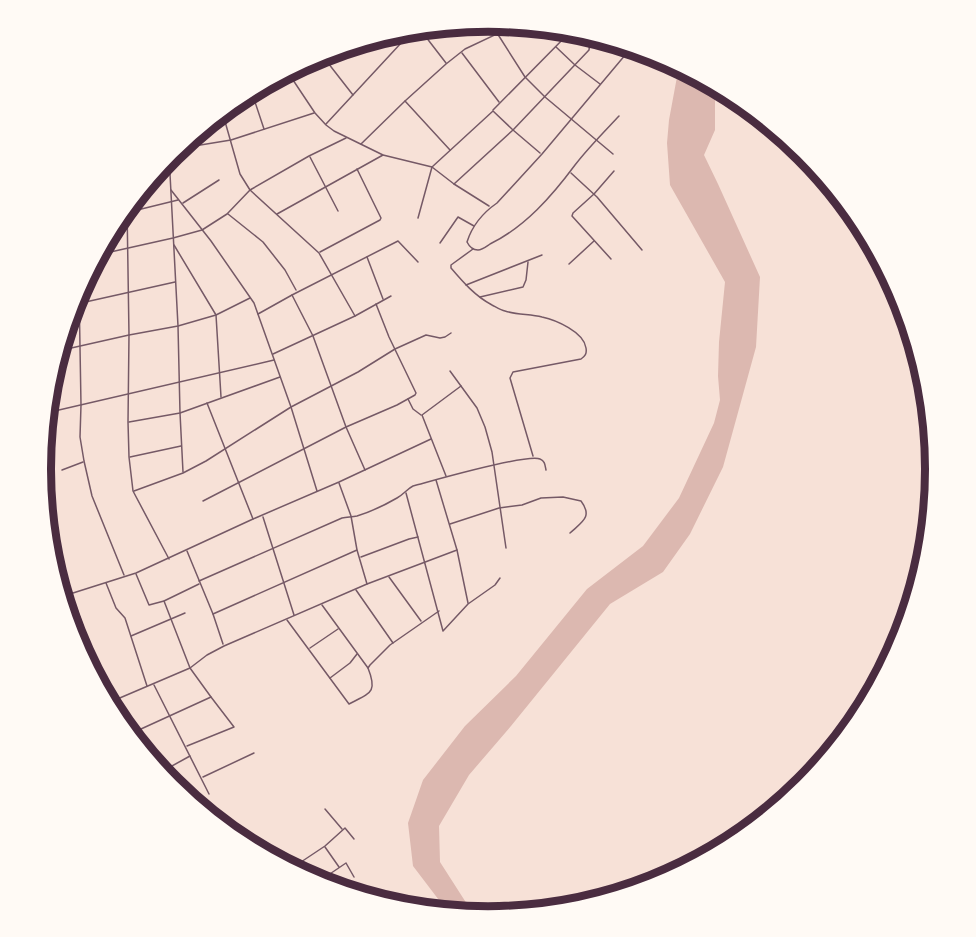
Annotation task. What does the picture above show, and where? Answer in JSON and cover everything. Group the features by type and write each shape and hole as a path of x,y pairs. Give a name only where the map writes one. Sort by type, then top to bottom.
{"main road":[{"path":"61,561 94,657"}],"street":[{"path":"360,144 446,64 465,49 497,33 525,77 544,97 613,154"},
{"path":"425,36 446,64"},
{"path":"418,218 432,167 493,111 564,38"},
{"path":"326,125 404,40"},
{"path":"454,184 513,130 590,50 589,43"},
{"path":"556,46 601,85"},
{"path":"461,52 500,103"},
{"path":"619,116 560,186 517,229 480,250 473,249 466,242 490,207 497,203 542,154 626,54"},
{"path":"328,63 353,96"},
{"path":"293,78 315,113 326,125 346,138 383,155 432,167 490,207"},
{"path":"254,100 264,129"},
{"path":"405,101 450,151"},
{"path":"493,111 542,154"},
{"path":"193,146 231,140 315,113"},
{"path":"225,120 240,174 250,190 319,253 355,316"},
{"path":"109,252 202,230 227,214 250,190 346,138"},
{"path":"277,214 383,155"},
{"path":"309,156 338,210"},
{"path":"170,168 183,473"},
{"path":"319,253 381,220 357,169"},
{"path":"611,259 572,216 614,171"},
{"path":"571,172 594,194 642,250"},
{"path":"183,204 219,180"},
{"path":"171,190 251,298 281,377 316,491"},
{"path":"135,211 179,199"},
{"path":"227,214 263,242 285,270 297,292"},
{"path":"440,243 458,217 475,226"},
{"path":"127,223 128,422 133,491 169,559"},
{"path":"569,264 594,240"},
{"path":"258,314 398,241 418,262"},
{"path":"173,244 216,315 221,397"},
{"path":"473,249 451,265 465,286 490,304 506,311 545,317 572,330 586,345 585,357 581,359 511,374 510,378 533,457"},
{"path":"465,286 542,255"},
{"path":"367,257 383,300"},
{"path":"480,297 523,287 528,261"},
{"path":"84,302 176,282"},
{"path":"292,295 313,336 346,427 365,470"},
{"path":"273,354 355,316 391,296"},
{"path":"68,349 178,326 216,315 251,298"},
{"path":"203,501 416,393 376,304"},
{"path":"80,312 81,437 84,461 92,496 124,577"},
{"path":"133,491 183,473 291,407 358,372 395,349 426,335 440,338 451,333"},
{"path":"55,411 275,360"},
{"path":"450,371 477,408 485,427 492,452 506,548"},
{"path":"128,422 180,412 281,377"},
{"path":"422,415 461,387"},
{"path":"408,399 413,409 422,415 446,477"},
{"path":"207,403 253,519"},
{"path":"69,592 72,593 136,573 431,439"},
{"path":"129,457 181,446"},
{"path":"136,573 149,605 164,601 342,518 365,513 396,499 413,486 533,457 542,459 546,470"},
{"path":"62,470 84,461"},
{"path":"436,479 457,550 468,603"},
{"path":"339,482 351,516 357,550 367,584"},
{"path":"406,492 444,631 468,603 495,585 500,578"},
{"path":"450,524 499,508 522,505 541,498 563,497 581,501 587,511 586,517 570,533"},
{"path":"263,516 295,616"},
{"path":"360,557 419,537"},
{"path":"186,550 224,646"},
{"path":"213,614 357,550"},
{"path":"117,699 190,668 224,646 367,584 457,550"},
{"path":"388,576 422,622"},
{"path":"106,582 116,608 125,618 147,687"},
{"path":"356,589 393,643"},
{"path":"164,601 190,668 234,727 186,747"},
{"path":"286,619 349,704 366,696 372,691 373,686 368,668 322,604"},
{"path":"368,668 393,643 439,610"},
{"path":"130,636 185,613"},
{"path":"309,649 339,628"},
{"path":"330,678 350,663 357,653"},
{"path":"154,684 209,794"},
{"path":"138,730 211,697"},
{"path":"202,778 254,753"},
{"path":"169,768 190,756"},
{"path":"325,809 354,839"},
{"path":"300,862 325,846 343,830"},
{"path":"325,846 339,867"},
{"path":"328,875 346,863 354,877"}],"shaded area":[{"path":"677,75 715,95 715,130 704,155 760,277 756,347 723,467 690,534 663,572 610,604 469,775 439,826 440,862 468,905 441,903 413,866 408,823 423,780 465,726 516,676 587,589 643,546 679,498 714,423 720,400 719,342 725,282 670,185 667,143"}]}
